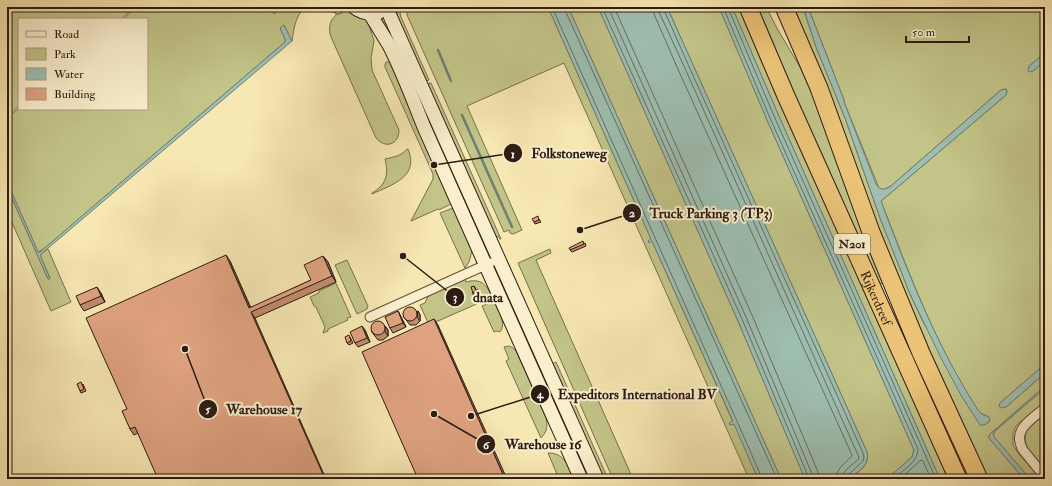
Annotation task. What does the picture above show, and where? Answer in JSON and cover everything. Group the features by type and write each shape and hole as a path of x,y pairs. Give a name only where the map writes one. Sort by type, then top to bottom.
{"highway":[{"name":"Rijkerdreef","path":"748,7 786,96 958,479"},
{"name":"Rijkerdreef","path":"784,7 821,94 874,239 921,353 979,479"}],"street":[{"path":"354,7 362,12 370,14 378,13 387,7 597,479"},
{"path":"370,14 389,45 415,103 424,128 581,479"},
{"path":"370,317 499,260"},
{"path":"1045,408 1023,427 1019,440 1020,446 1045,477"}],"green space":[{"path":"7,7 135,7 122,18 18,18 18,107 7,116"},
{"path":"137,7 271,7 274,14 278,11 276,7 306,7 297,18 292,41 284,25 280,28 285,42 45,248 38,252 7,182 7,118 18,109 148,110 148,18 124,18"},
{"path":"397,7 401,7 401,17 429,80 426,81 397,17"},
{"path":"409,7 548,7 651,239 649,242 652,241 733,422 730,425 734,423 758,479 749,479 564,63 467,106 522,230 513,234 510,233 509,230 504,232 407,15"},
{"path":"568,7 598,7 738,321 805,479 781,479"},
{"path":"667,7 719,7 767,120 914,450 912,457 887,479 849,479 860,471 865,465 867,461 867,452"},
{"path":"732,7 744,7 953,479 940,479"},
{"path":"758,7 766,7 810,84 886,281 876,286 787,88 776,51"},
{"path":"794,7 803,7 816,47 845,118 880,218 910,294 922,320 984,425 990,421 987,416 979,412 949,362 936,336 881,201 1006,95 1007,91 1006,89 1001,90 891,186 883,190 879,188 808,7 1045,7 1045,53 1029,66 1033,71 1045,61 1045,364 1000,403 1006,407 1045,373 1045,386 989,435 989,438 1024,479 984,479 921,339 852,164 845,135 836,109 824,88"},
{"path":"350,10 364,18 369,25 374,41 371,58 372,70 399,130 397,139 391,144 383,144 376,138 331,37 330,27 333,18 340,13"},
{"path":"385,15 488,247 487,249 485,249 379,17"},
{"path":"386,62 391,64 423,135 421,136 451,204 411,221 433,179 433,174 385,67"},
{"path":"431,83 501,239 498,236 496,237 427,84"},
{"path":"407,149 411,159 410,167 407,173 402,179 372,194 380,187 385,179 387,170 385,159 400,155"},
{"path":"7,187 48,279 50,278 40,255 48,249 71,302 51,311 7,211"},
{"path":"453,208 472,251 469,262 465,268 440,213"},
{"path":"550,249 551,253 536,260 633,479 613,479 518,263"},
{"path":"347,260 368,306 367,309 357,314 335,265"},
{"path":"465,279 466,282 476,281 485,285 492,297 483,301 478,289 472,293 474,297 478,295 481,302 429,325 420,305 425,303 428,296"},
{"path":"336,283 351,317 323,333 325,327 310,297"},
{"path":"494,301 500,312 503,324 500,332 494,332 482,306"},
{"path":"531,344 561,414 559,415 527,345"},
{"path":"509,346 516,351 546,418 547,424 545,433 541,438 506,361 509,359 504,347"},
{"path":"556,362 608,479 601,479 550,365"},
{"path":"1045,388 1045,402 1019,423 1013,433 1013,445 1018,453 1041,479 1030,479 993,435 995,431"},
{"path":"1045,414 1045,470 1029,451 1025,440 1025,435 1028,429"},
{"path":"548,453 558,455 565,461 573,479 559,479"}],"water":[{"path":"548,7 568,7 781,479 758,479 734,424 730,425 729,423 733,421 652,241 649,243 648,241 651,239"},
{"path":"598,7 667,7 867,452 867,461 865,465 849,479 805,479 738,321"},
{"path":"719,7 732,7 940,479 887,479 912,457 914,450 767,120"},
{"path":"803,7 808,7 876,184 881,189 891,186 1001,90 1006,89 1007,91 1006,95 881,201 912,282 949,360 978,410 982,414 989,417 990,421 984,425 980,425 962,397 910,294 880,218 845,118 816,47"},
{"path":"284,25 292,41 40,255 50,279 48,279 7,187 7,182 38,252 40,252 285,42 280,28"},
{"path":"1045,53 1045,61 1033,71 1029,72 1029,66"},
{"path":"1045,364 1045,373 1006,407 1001,408 999,406 1000,403"},
{"path":"1045,386 1045,388 993,434 1030,479 1024,479 989,438 989,435"}],"building":[{"path":"538,216 539,220 534,222 532,219"},
{"path":"583,241 584,244 570,250 569,248"},
{"path":"226,255 249,308 311,280 304,265 323,256 332,276 251,312 325,479 158,479 135,427 130,429 122,411 127,409 86,318"},
{"path":"474,286 476,291 473,293 471,287"},
{"path":"97,287 101,296 80,305 76,296"},
{"path":"407,307 413,307 417,311 417,317 413,321 407,321 403,317 403,311"},
{"path":"398,311 403,323 390,328 385,317"},
{"path":"434,319 505,479 418,479 362,352"},
{"path":"375,321 381,321 385,325 385,331 381,335 375,335 371,331 371,325"},
{"path":"362,326 367,338 355,343 350,332"},
{"path":"349,335 351,341 347,343 345,337"},
{"path":"81,382 84,389 80,391 77,384"}],"waterway":[{"path":"438,50 451,81"},
{"path":"462,115 512,227"}],"place":[{"name":"Folkstoneweg","path":"434,165"},
{"name":"Truck Parking 3 (TP3)","path":"580,230"},
{"name":"dnata","path":"403,256"},
{"name":"Warehouse 17","path":"185,349"},
{"name":"Warehouse 16","path":"434,414"},
{"name":"Expeditors International BV","path":"471,416"}]}
